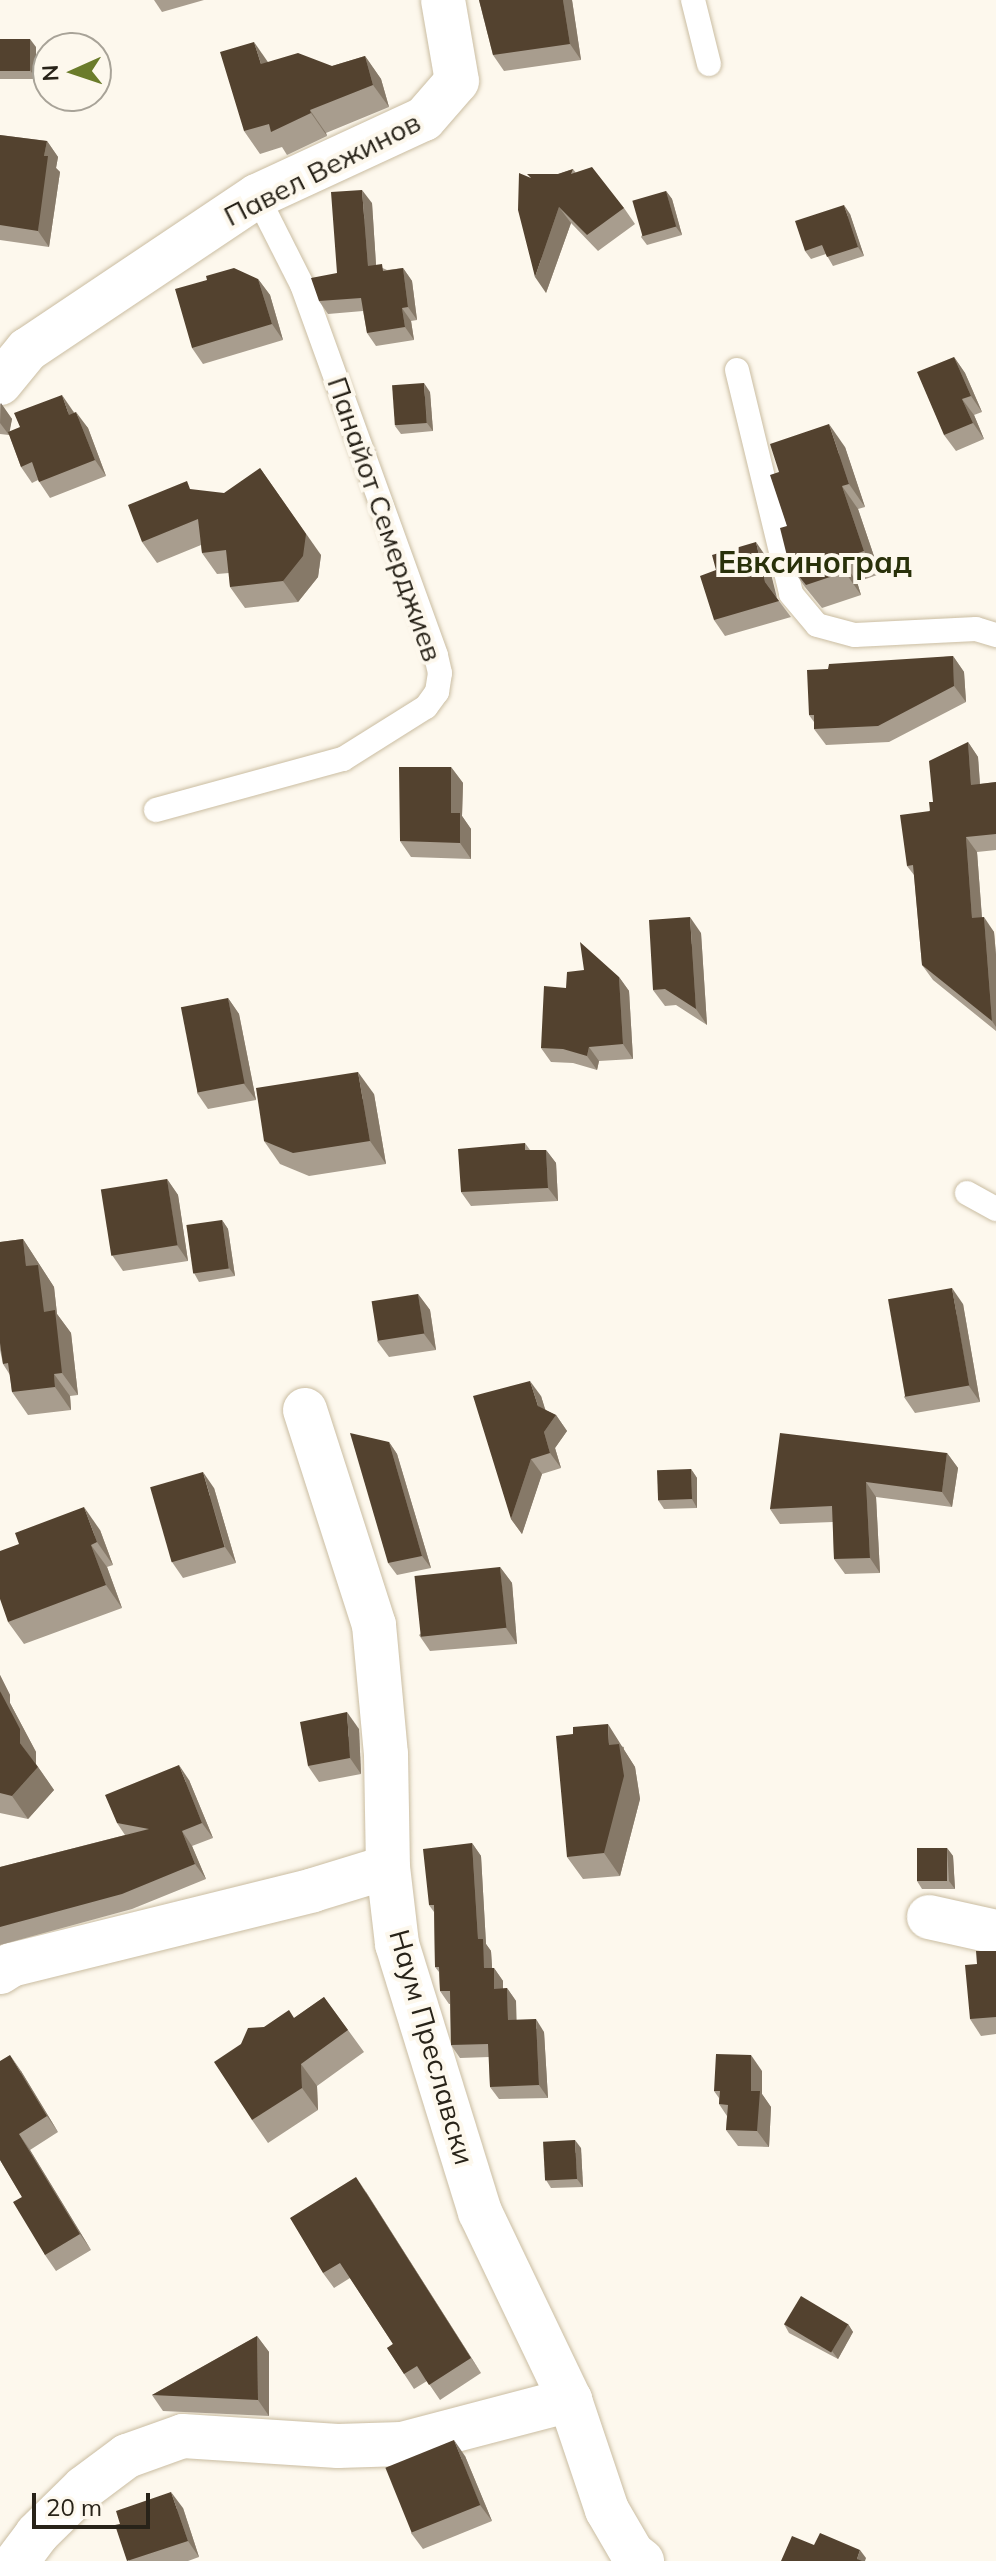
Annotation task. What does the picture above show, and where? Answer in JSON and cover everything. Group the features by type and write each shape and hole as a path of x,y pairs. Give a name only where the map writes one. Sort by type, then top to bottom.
{"street":[{"name":"Павел Вежинов","path":"0,383 27,350 257,196 424,119 457,81 443,0"},
{"name":"Наум Преславски","path":"305,1410 374,1625 386,1754 388,1867 397,1944 480,2212 570,2400 607,2510 632,2553 642,2561"},
{"path":"0,1972 11,1965 313,1890 388,1867"},
{"path":"929,1917 996,1932"},
{"path":"17,2561 37,2534 74,2497 116,2464 127,2456 183,2436 338,2446 402,2444 570,2400"}],"lane":[{"path":"693,0 709,64"},
{"name":"Панайот Семерджиев","path":"156,810 343,759 426,707 438,682 436,655 302,285 257,196"},
{"path":"737,370 791,594 817,625 855,635 976,629 996,635"},
{"path":"967,1193 996,1209"}],"building":[{"path":"479,0 563,0 570,44 493,55"},
{"path":"0,39 30,39 30,71 0,71"},
{"path":"254,42 261,64 298,53 332,66 365,56 373,85 310,110 311,113 271,132 269,124 244,131 220,52"},
{"path":"0,135 47,141 44,156 48,156 38,231 0,225"},
{"path":"592,167 624,208 587,235 559,207 535,277 518,210 519,173 531,178 527,174 558,174 573,169 571,174"},
{"path":"362,190 368,266 382,264 383,271 403,268 408,307 402,308 405,327 367,333 361,298 319,301 311,278 337,273 331,192"},
{"path":"666,191 676,227 643,236 632,201"},
{"path":"844,205 858,247 827,257 822,245 805,251 795,221"},
{"path":"234,268 258,279 272,324 192,348 175,289"},
{"path":"954,357 971,396 962,399 973,423 944,435 917,372"},
{"path":"424,383 427,423 395,425 392,385"},
{"path":"62,395 69,415 76,412 95,460 39,482 32,462 21,467 8,432 20,427 14,413"},
{"path":"829,424 849,484 842,486 864,551 841,559 845,572 806,585 789,564 780,528 787,526 770,475 779,472 770,444"},
{"path":"260,468 306,534 303,556 283,581 230,587 226,550 202,553 198,519 142,542 128,505 187,481 190,489 224,493"},
{"path":"756,542 765,582 779,601 714,620 700,576 716,570 712,555"},
{"path":"953,656 954,686 878,726 814,729 814,715 809,715 807,670 828,669 829,664"},
{"path":"968,742 971,785 996,782 996,834 966,837 972,918 984,917 992,1021 922,965 913,865 907,866 900,815 930,811 929,802 933,802 929,761"},
{"path":"399,767 451,767 451,813 460,813 460,843 400,841"},
{"path":"690,917 696,1009 665,989 653,990 649,920"},
{"path":"580,942 619,977 623,1044 589,1047 587,1056 563,1049 541,1048 544,986 566,988 567,972 584,970"},
{"path":"228,998 245,1083 197,1093 181,1007"},
{"path":"358,1072 370,1141 293,1153 264,1141 256,1088"},
{"path":"525,1143 525,1150 546,1150 548,1188 461,1192 458,1149"},
{"path":"167,1179 177,1245 111,1256 101,1189"},
{"path":"222,1220 229,1269 193,1274 186,1225"},
{"path":"23,1239 26,1266 38,1265 44,1312 55,1310 62,1373 54,1374 55,1387 12,1392 8,1363 3,1364 0,1343 0,1242"},
{"path":"952,1288 969,1385 905,1397 888,1299"},
{"path":"418,1294 424,1334 378,1341 372,1301"},
{"path":"530,1381 538,1406 556,1415 544,1432 550,1453 531,1459 511,1519 473,1396"},
{"path":"350,1433 389,1442 422,1556 388,1563"},
{"path":"780,1433 947,1453 942,1492 866,1482 870,1558 834,1559 832,1506 770,1509"},
{"path":"691,1469 692,1499 658,1500 657,1470"},
{"path":"203,1472 224,1547 172,1562 150,1487"},
{"path":"84,1507 97,1542 91,1545 106,1585 8,1622 0,1599 0,1551 19,1544 15,1533"},
{"path":"500,1567 506,1628 421,1637 414,1576"},
{"path":"0,1691 20,1729 20,1743 38,1767 12,1796 0,1793"},
{"path":"347,1712 350,1758 308,1766 300,1722"},
{"path":"608,1724 609,1745 619,1744 624,1776 604,1853 567,1857 556,1736 573,1734 573,1727"},
{"path":"179,1765 202,1823 182,1831 195,1864 122,1894 0,1927 0,1867 149,1829 117,1823 105,1795"},
{"path":"472,1843 478,1939 483,1939 484,1968 494,1968 494,1989 507,1988 508,2020 536,2019 539,2085 490,2087 488,2044 451,2045 450,1991 440,1991 439,1967 435,1967 434,1905 429,1905 423,1849"},
{"path":"917,1848 947,1848 947,1881 917,1881"},
{"path":"976,1951 996,1951 996,2017 970,2019 965,1965 977,1964"},
{"path":"324,1997 348,2030 301,2064 302,2088 252,2120 214,2062 241,2044 248,2028 264,2027 289,2010 294,2018"},
{"path":"716,2054 751,2055 751,2091 760,2091 757,2131 726,2130 728,2105 719,2104 720,2091 714,2091"},
{"path":"10,2055 47,2116 19,2134 80,2234 45,2255 13,2202 22,2197 0,2160 0,2061"},
{"path":"575,2140 577,2179 545,2181 543,2142"},
{"path":"356,2177 471,2358 429,2385 417,2366 404,2374 387,2348 393,2344 340,2263 323,2273 290,2218"},
{"path":"801,2296 848,2324 831,2353 784,2324"},
{"path":"257,2336 258,2400 152,2395"},
{"path":"454,2440 480,2505 412,2533 385,2468"},
{"path":"171,2492 188,2541 127,2561 115,2525 120,2524 116,2511"},
{"path":"820,2533 860,2550 857,2559 862,2561 781,2561 792,2536 814,2545"}],"district":[{"name":"Евксиноград","path":"815,562"}]}
